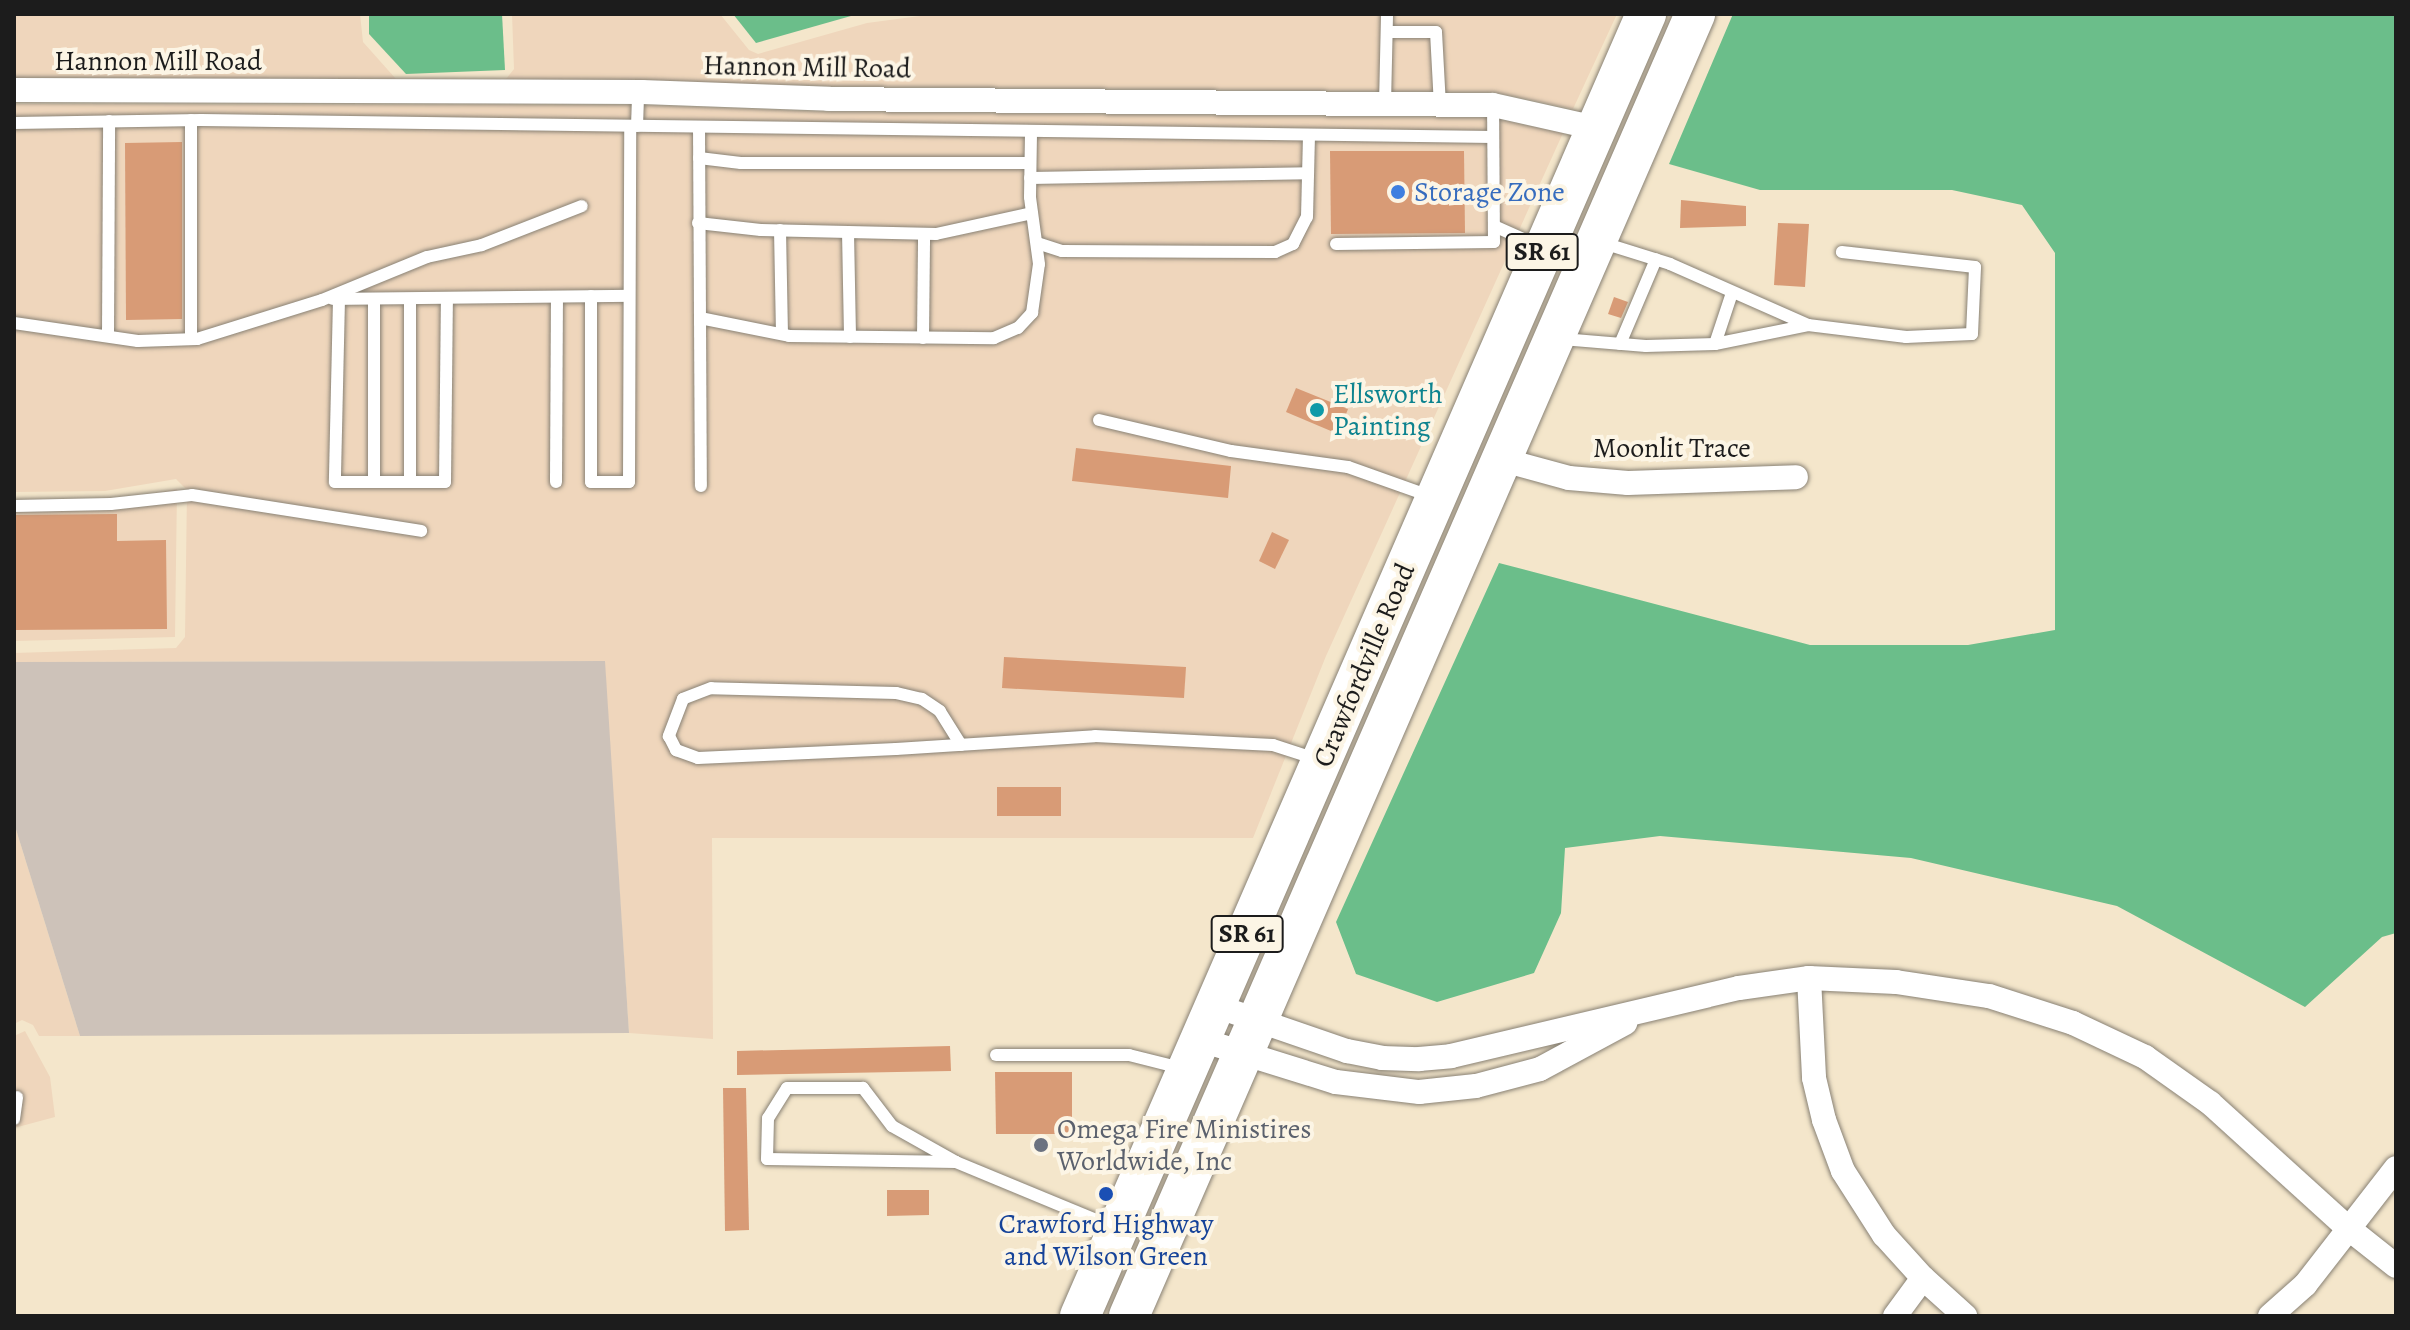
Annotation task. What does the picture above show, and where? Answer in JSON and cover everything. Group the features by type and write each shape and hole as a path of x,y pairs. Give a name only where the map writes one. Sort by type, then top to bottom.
{"main road":[{"name":"Crawfordville Road","path":"1080,1316 1646,14"},
{"name":"Crawfordville Road","path":"1129,1316 1695,14"},
{"path":"1603,227 1606,172 1596,128 1638,114 1659,97"},
{"path":"1408,563 1403,605 1411,669"},
{"path":"1345,709 1352,729 1353,761 1346,818"}],"street":[{"name":"Hannon Mill Road","path":"14,90 638,92 829,99 1493,105 1596,128"},
{"name":"Moonlit Trace","path":"1503,460 1569,478 1628,483 1796,477"},
{"path":"1201,1039 1250,1037 1382,1058 1451,1056 1657,1006 1809,978 1896,982 1989,996 2073,1023 2145,1057 2210,1103 2348,1228 2396,1266"},
{"path":"1809,978 1814,1078 1824,1120 1843,1171 1884,1235 1923,1278 1965,1316"},
{"path":"1201,1039 1250,1037 1336,1082 1386,1090 1455,1088 1540,1069 1657,1006"},
{"path":"1451,1056 1455,1088"},
{"path":"2270,1316 2305,1285 2396,1168"},
{"path":"1895,1316 1923,1278"}],"lane":[{"path":"1385,104 1387,14"},
{"path":"1387,32 1436,32 1440,105"},
{"path":"591,296 591,482 629,482 629,296 634,126 638,92"},
{"path":"1336,244 1494,242 1493,105"},
{"path":"191,120 191,339"},
{"path":"14,123 191,120 1493,137"},
{"path":"108,336 109,121"},
{"path":"699,127 701,486"},
{"path":"700,318 782,334 850,337 994,338 1018,328 1032,313 1039,264 1032,213 1031,131"},
{"path":"1037,243 1062,251 1275,252 1293,244 1307,217 1309,135"},
{"path":"699,158 741,163 1030,163"},
{"path":"1030,178 1308,173"},
{"path":"14,323 138,341 191,339 322,300 427,257 482,245 582,206"},
{"path":"698,223 780,230 924,234 975,228 1032,213"},
{"path":"1494,226 1544,248"},
{"path":"1603,227 1656,259 1808,325 1906,337 1972,334 1975,267 1842,252"},
{"path":"780,230 782,334"},
{"path":"848,232 850,337"},
{"path":"923,338 924,234"},
{"path":"1620,344 1656,259"},
{"path":"1715,344 1732,293"},
{"path":"322,300 629,296"},
{"path":"556,482 557,297"},
{"path":"339,299 335,482 445,482 447,298"},
{"path":"374,299 374,482"},
{"path":"410,299 410,482"},
{"path":"1555,339 1620,344 1715,344 1808,325"},
{"path":"1099,420 1231,451 1348,467 1436,498"},
{"path":"14,506 111,504 192,495 421,531"},
{"path":"961,745 940,711 922,699 896,693 711,688 683,699 669,736 676,750 710,759 961,745 1095,736 1273,745 1323,761"},
{"path":"996,1055 1129,1055 1201,1039"},
{"path":"956,1162 767,1159 768,1118 787,1088 863,1088 892,1126 956,1162 1118,1229"},
{"path":"14,1119 17,1097"}],"shaded area":[{"path":"14,14 360,14 363,42 396,79 14,78"},
{"path":"512,14 720,14 749,50 758,54 867,23 935,14 1617,14 1573,109 1493,92 829,86 506,79 514,69"},
{"path":"14,104 642,105 829,112 1492,118 1563,133 1326,656 1253,838 712,838 713,1039 629,1033 604,661 14,662 14,653 176,648 185,637 187,490 176,479 105,491 14,492"},
{"path":"177,489 175,637 14,641 14,503 106,502"},
{"path":"605,661 629,1033 80,1036 14,823 14,662"},
{"path":"14,823 80,1036 39,1036 33,1025 22,1020 14,1024"},
{"path":"25,1031 50,1077 55,1117 14,1128 14,1036"}],"green space":[{"path":"369,14 502,14 505,70 406,74 369,34"},
{"path":"733,14 858,14 756,43"},
{"path":"1733,14 2396,14 2396,933 2382,937 2305,1007 2117,906 1911,858 1660,836 1565,848 1561,913 1534,973 1437,1002 1356,974 1336,922 1499,563 1810,645 1968,645 2055,630 2055,253 2022,205 1952,190 1760,190 1669,164"}],"building":[{"path":"182,142 182,319 126,320 125,143"},
{"name":"Storage Zone","path":"1330,151 1464,151 1465,233 1331,234"},
{"path":"1681,200 1746,206 1746,226 1680,228"},
{"path":"1778,223 1809,224 1805,287 1774,285"},
{"path":"1614,297 1628,302 1621,318 1608,314"},
{"name":"Ellsworth Painting","path":"1296,388 1348,409 1338,434 1286,412"},
{"path":"1076,448 1231,466 1228,498 1072,481"},
{"path":"117,514 117,541 166,540 167,629 14,630 14,515"},
{"path":"1272,532 1289,540 1275,569 1259,561"},
{"path":"1004,657 1186,667 1184,698 1002,688"},
{"path":"997,787 1061,787 1061,816 997,816"},
{"path":"950,1046 951,1071 737,1075 737,1051"},
{"path":"995,1072 1072,1072 1072,1134 996,1134"},
{"path":"723,1088 746,1088 749,1230 725,1231"},
{"path":"887,1190 929,1190 929,1215 887,1216"}],"place":[{"name":"Storage Zone","path":"1398,192"},
{"name":"Ellsworth Painting","path":"1317,410"},
{"name":"Omega Fire Ministires Worldwide, Inc","path":"1041,1145"},
{"name":"Crawford Highway and Wilson Green","path":"1106,1194"}]}
